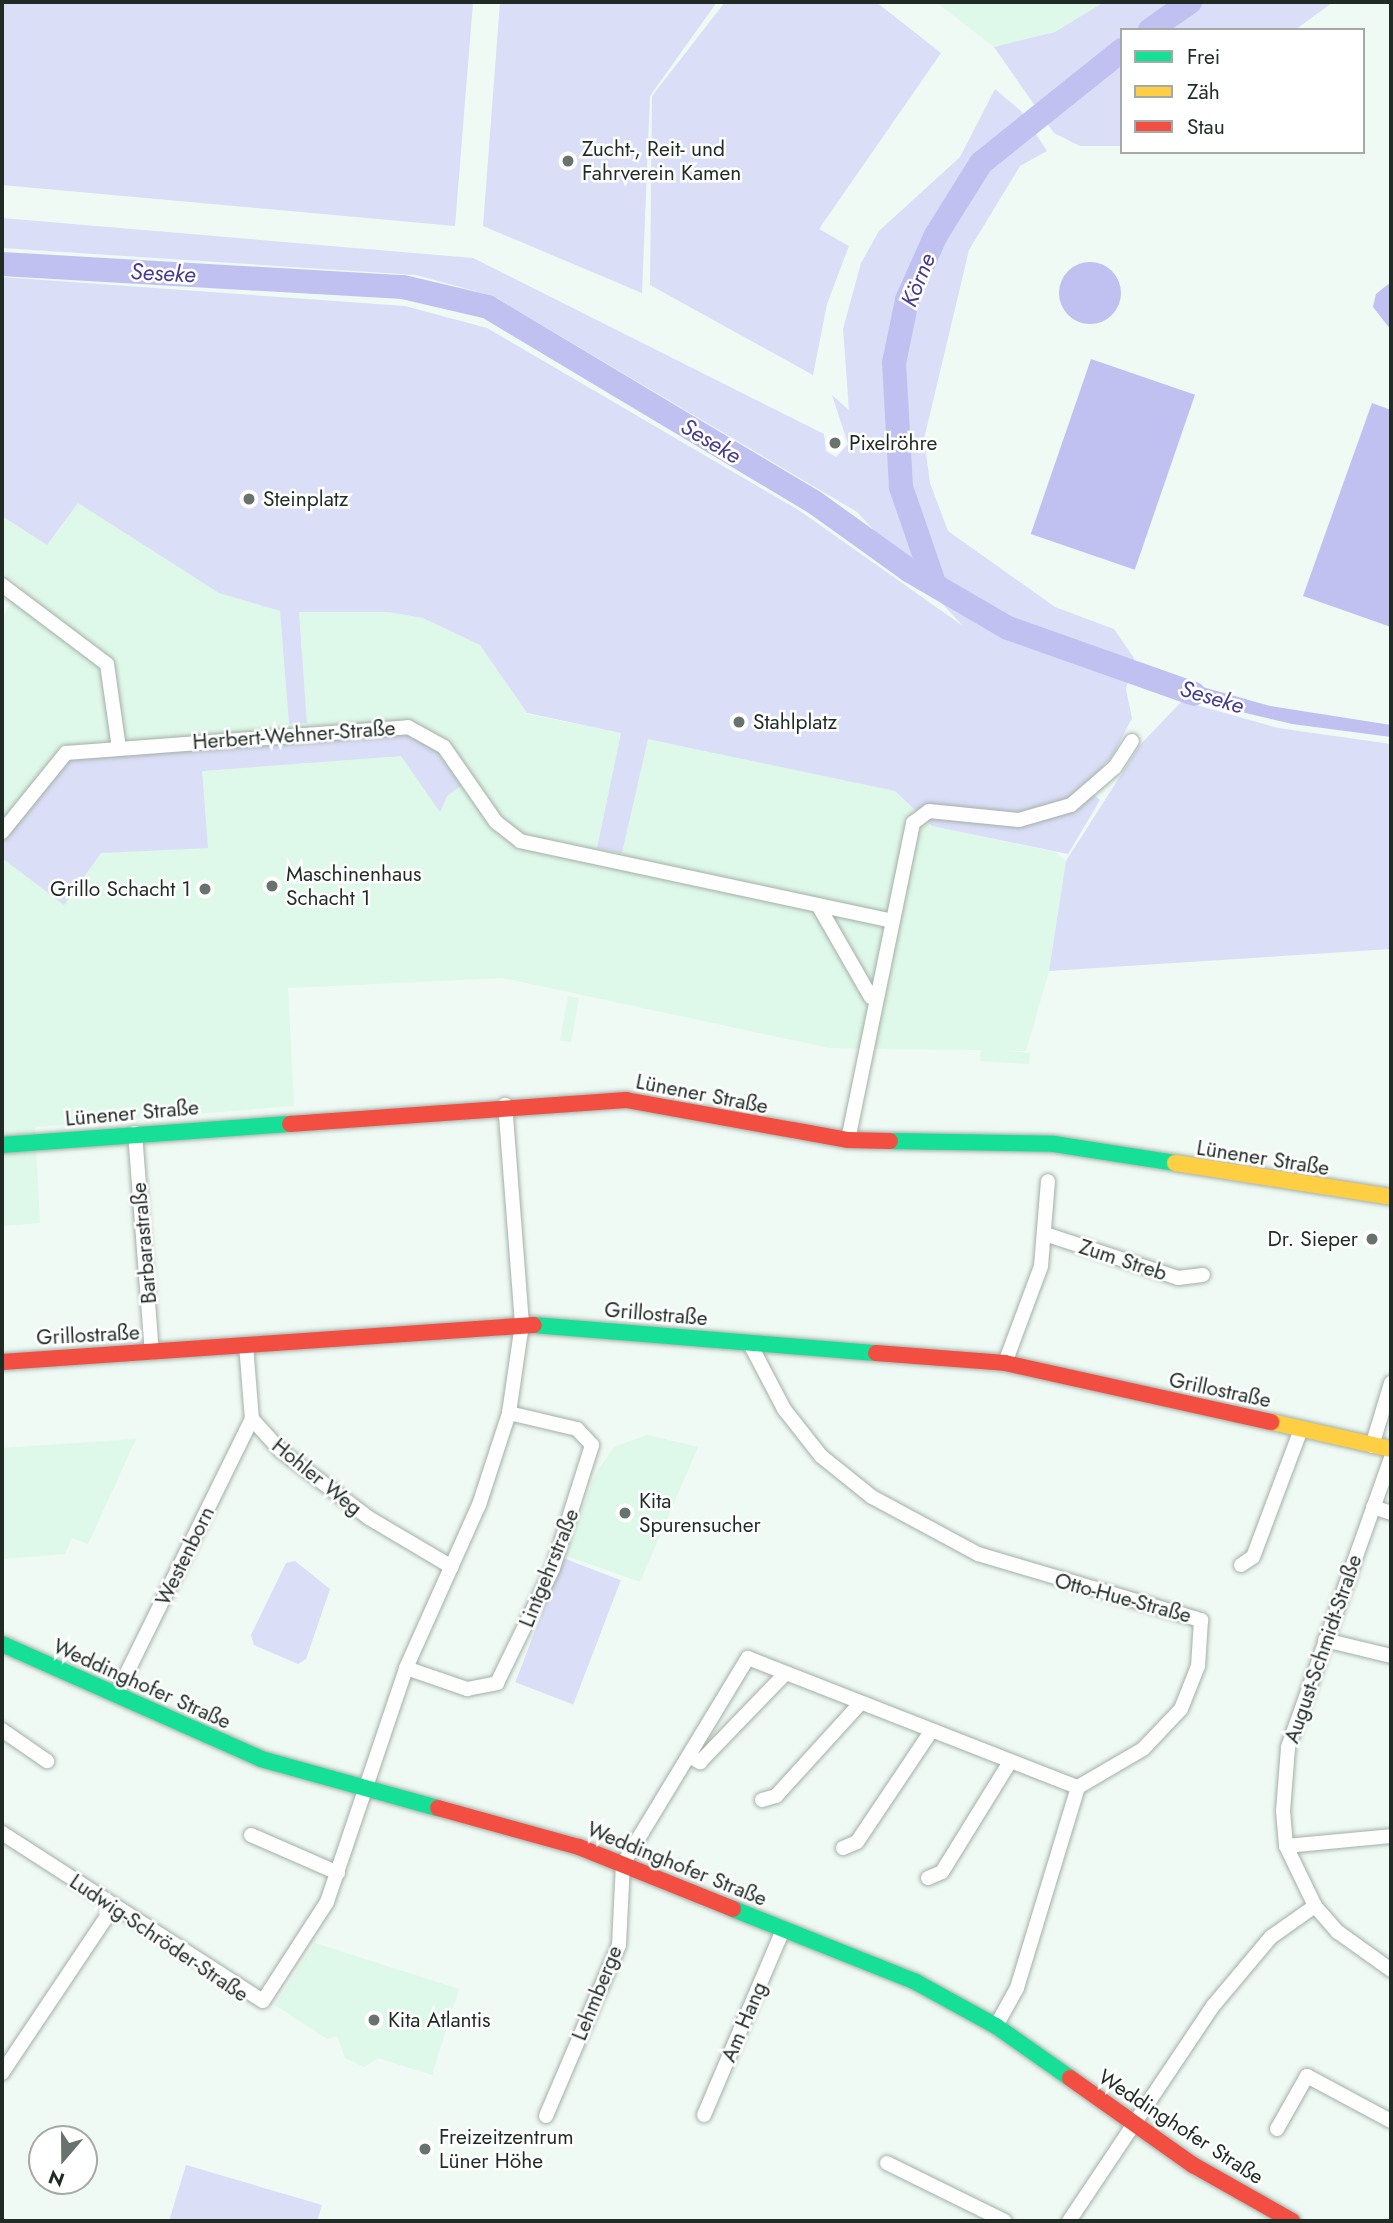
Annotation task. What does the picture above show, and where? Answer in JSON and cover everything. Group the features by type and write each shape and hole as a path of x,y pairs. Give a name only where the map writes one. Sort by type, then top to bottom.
{"street":[{"path":"2,585 107,664 119,748"},
{"name":"Herbert-Wehner-Straße","path":"2,832 59,756 119,748 408,727 444,747 496,822 520,842 888,920"},
{"path":"848,1140 888,920 908,833 921,814 942,811 996,820 1045,815 1088,795 1132,741"},
{"path":"818,905 872,998"},
{"name":"Lünener Straße","path":"2,1145 505,1105 656,1103 848,1140 1054,1144 1391,1197"},
{"path":"364,1790 406,1668 452,1567 509,1413 522,1324 505,1105"},
{"name":"Barbarastraße","path":"135,1133 152,1352"},
{"path":"1005,1363 1041,1266 1048,1181"},
{"name":"Zum Streb","path":"1045,1234 1178,1278 1203,1275"},
{"name":"Grillostraße","path":"2,1362 522,1324 1005,1363 1391,1449"},
{"name":"Otto-Hue-Straße","path":"749,1342 764,1379 821,1456 882,1503 985,1557 1201,1620 1198,1666 1181,1709 1143,1749 1078,1787"},
{"path":"246,1345 251,1419"},
{"path":"1372,1446 1391,1383"},
{"name":"Lintgehrstraße","path":"406,1668 467,1689 497,1683 553,1569 592,1446 577,1429 509,1413"},
{"name":"Hohler Weg","path":"251,1419 318,1482 452,1567"},
{"name":"Westenborn","path":"117,1693 251,1419"},
{"path":"1241,1565 1253,1557 1301,1429"},
{"name":"August-Schmidt-Straße","path":"1391,1458 1287,1748 1286,1846 1315,1906 1338,1933 1391,1970"},
{"path":"1373,1507 1391,1513"},
{"path":"1325,1640 1391,1657"},
{"name":"Weddinghofer Straße","path":"2,1644 261,1759 364,1790 499,1822 623,1864 914,1981 996,2026 1133,2125 1268,2215 1292,2221"},
{"path":"623,1864 748,1658 858,1706 1078,1787 1017,1988 996,2026"},
{"path":"689,1755 700,1762 784,1675"},
{"path":"762,1800 776,1796 858,1706"},
{"path":"2,1730 47,1761"},
{"path":"843,1848 857,1842 930,1733"},
{"path":"928,1878 942,1872 1010,1762"},
{"name":"Ludwig-Schröder-Straße","path":"2,1833 113,1908 263,2001 315,1926 338,1873 364,1790"},
{"path":"251,1835 338,1873"},
{"path":"1286,1846 1391,1836"},
{"name":"Lehmberge","path":"546,2116 620,1945 623,1864"},
{"path":"1069,2221 1237,1976 1270,1937 1315,1906"},
{"path":"2,2073 113,1908"},
{"name":"Am Hang","path":"704,2115 783,1930"},
{"path":"1277,2129 1307,2076 1391,2121"},
{"path":"887,2163 1005,2221"}],"shaded area":[{"path":"2,2 473,2 455,226 2,185"},
{"name":"Zucht-, Reit- und Fahrverein Kamen","path":"500,2 717,2 650,96 642,293 483,226"},
{"path":"725,2 876,2 941,53 819,229 849,246 827,304 813,375 650,285 652,96"},
{"path":"936,2 1104,2 1055,32 994,47"},
{"path":"1104,2 1333,2 1298,28 1120,28 1120,146 1080,146 1054,133 994,47 1055,32"},
{"path":"995,89 1021,111 1047,151 1020,166 969,250 924,439 930,483 948,531 1055,607 1114,629 1134,658 1126,689 1132,718 1113,755 1084,787 1100,800 1068,854 932,826 895,791 648,739 622,853 597,848 621,733 527,713 480,645 423,618 388,612 299,612 307,723 289,724 280,611 219,593 78,503 47,545 2,516 2,277 405,306 487,328 800,511 963,626 857,512 493,296 416,275 2,248 2,218 473,258 824,434 826,451 836,457 848,444 832,395 849,410 843,329 861,263 879,231 960,157"},
{"path":"78,503 219,593 280,611 289,724 307,722 299,612 388,612 423,618 480,645 527,714 621,733 597,848 622,852 647,738 895,791 932,826 1055,852 1066,861 1049,971 1026,1051 1003,1051 1030,1053 1029,1064 980,1061 981,1050 829,1048 503,978 288,988 294,1106 35,1127 40,1223 2,1226 2,618 22,586 2,572 2,516 47,545"},
{"path":"1182,701 1278,728 1391,744 1391,949 1049,971 1066,861 1140,745"},
{"path":"402,733 430,743 462,785 447,796 440,812 401,756 202,771 208,848 101,853 64,905 2,858 2,844 56,770 72,759"},
{"path":"568,996 579,998 571,1042 560,1040"},
{"name":"Kita Spurensucher","path":"647,1435 698,1447 640,1582 564,1555 597,1471 614,1447"},
{"path":"136,1439 88,1544 72,1538 65,1554 2,1559 2,1448"},
{"path":"563,1558 621,1580 573,1704 515,1682"},
{"path":"295,1561 330,1589 306,1659 298,1664 254,1645 251,1635 286,1563"},
{"name":"Kita Atlantis","path":"315,1943 459,1989 432,2075 378,2058 364,2067 345,2058 337,2036 327,2039 275,2005"},
{"path":"186,2165 322,2205 317,2221 169,2221"}],"water":[{"path":"1090,262 1112,271 1121,293 1112,315 1090,324 1068,315 1059,293 1068,271"},
{"path":"1391,282 1391,330 1373,307 1376,294"},
{"path":"1091,359 1195,395 1135,570 1031,534"},
{"path":"1372,403 1391,410 1391,627 1303,596"},
{"path":"1164,676 1270,706 1391,725 1391,737 1292,724 1212,705 1161,686"}],"waterway":[{"name":"Körne","path":"1153,28 1190,2"},
{"name":"Körne","path":"934,583 901,487 894,363 907,300 936,235 981,163 1120,52"},
{"name":"Seseke","path":"2,264 403,287 488,307 814,502 910,571 1008,628 1194,694"}],"traffic: fast":[{"path":"2,1145 290,1124"},
{"path":"890,1141 1054,1144 1175,1163"},
{"path":"534,1325 876,1353"},
{"path":"2,1644 261,1759 438,1808"},
{"path":"733,1909 914,1981 996,2026 1070,2078"}],"traffic: slow":[{"path":"1175,1163 1391,1197"},
{"path":"1272,1422 1391,1449"}],"traffic: jam":[{"path":"290,1124 626,1100 848,1140 890,1141"},
{"path":"2,1362 534,1325"},
{"path":"876,1353 1005,1363 1272,1422"},
{"path":"438,1808 579,1847 733,1909"},
{"path":"1070,2078 1193,2165 1292,2221"}],"place":[{"name":"Zucht-, Reit- und Fahrverein Kamen","path":"568,161"},
{"name":"Pixelröhre","path":"835,443"},
{"name":"Steinplatz","path":"249,499"},
{"name":"Stahlplatz","path":"739,722"},
{"name":"Maschinenhaus Schacht 1","path":"272,886"},
{"name":"Grillo Schacht 1","path":"205,889"},
{"name":"Dr. Sieper","path":"1372,1239"},
{"name":"Kita Spurensucher","path":"625,1513"},
{"name":"Kita Atlantis","path":"374,2020"},
{"name":"Freizeitzentrum Lüner Höhe","path":"425,2149"}]}
